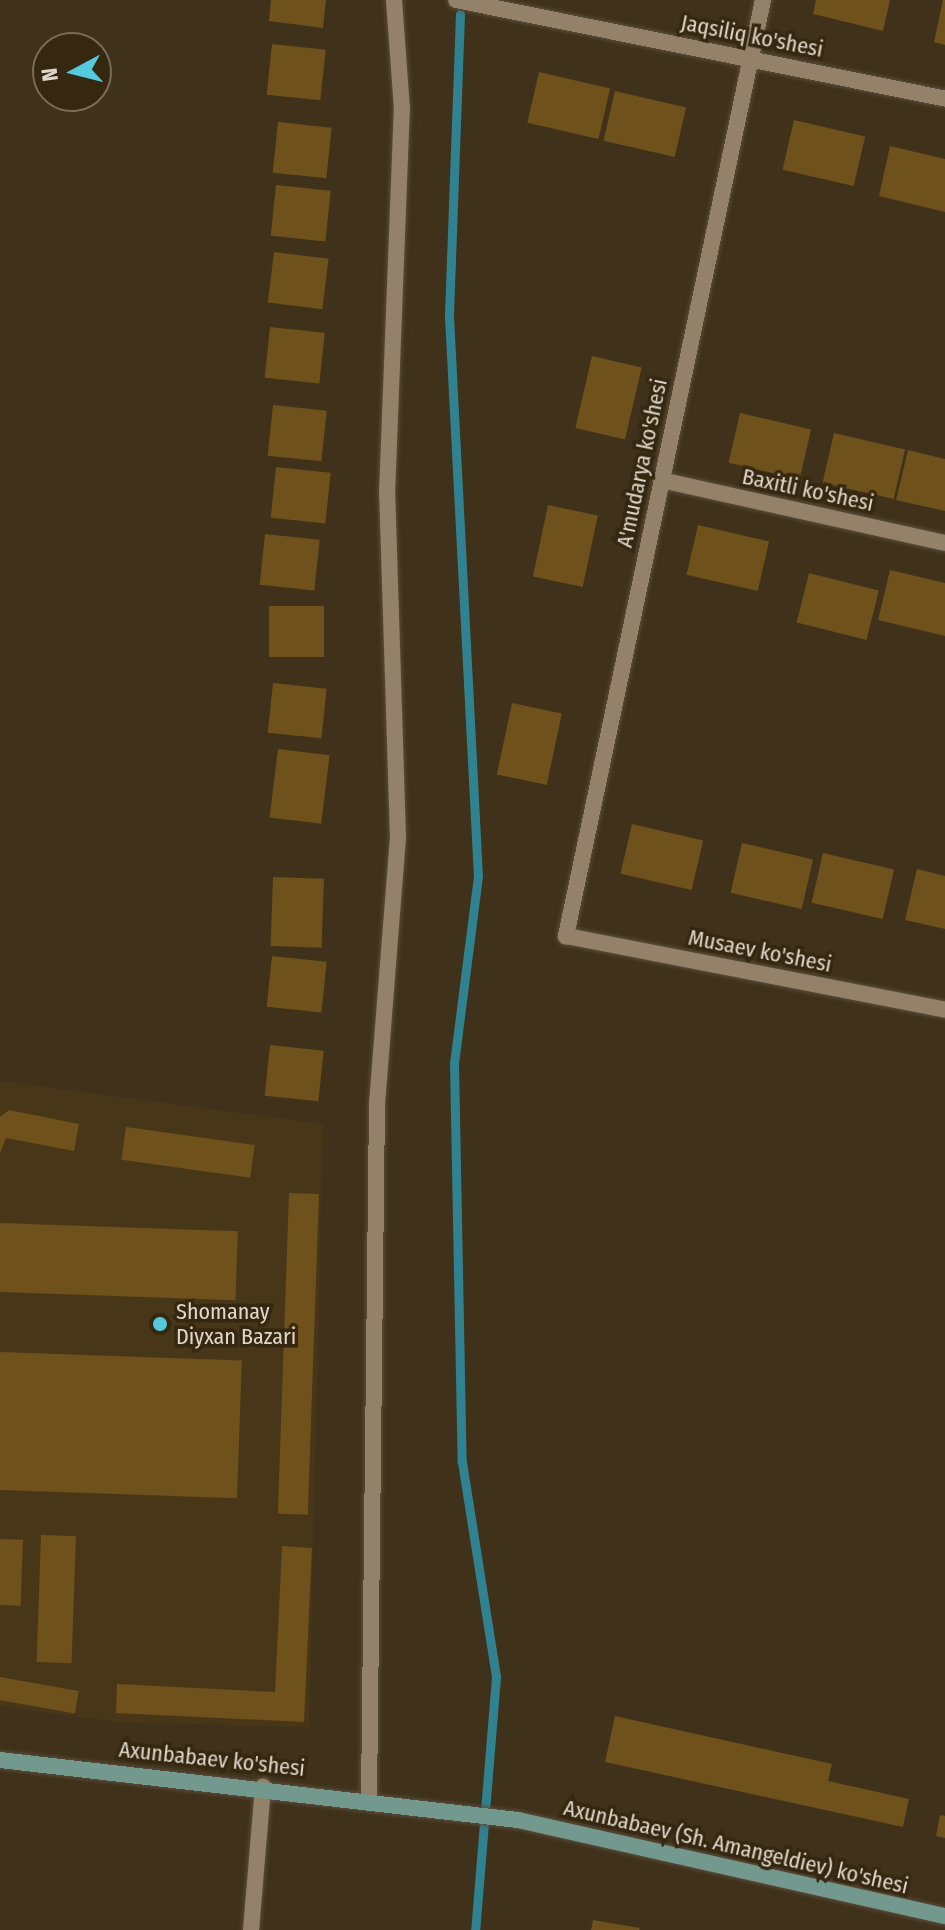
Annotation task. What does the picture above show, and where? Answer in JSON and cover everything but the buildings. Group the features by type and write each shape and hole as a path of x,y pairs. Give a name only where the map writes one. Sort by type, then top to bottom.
{"main road":[{"name":"Axunbabaev ko'shesi","path":"0,1760 263,1786 420,1806"},
{"name":"Axunbabaev (Sh. Amangeldiev) ko'shesi","path":"420,1806 518,1820 945,1916"}],"street":[{"path":"369,1798 377,1104 398,838 387,495 402,109 394,0"},
{"name":"Jaqsiliq ko'shesi","path":"456,0 945,99"},
{"name":"A'mudarya ko'shesi","path":"566,936 763,0"},
{"name":"Baxitli ko'shesi","path":"661,480 945,543"},
{"name":"Musaev ko'shesi","path":"566,936 945,1010"},
{"path":"251,1930 263,1786"}],"shaded area":[{"name":"Shomanay Diyxan Bazari","path":"0,1081 323,1124 309,1727 115,1722 0,1706"}],"waterway":[{"path":"460,14 449,316 478,876 454,1063 462,1462 496,1677 475,1930"}],"place":[{"name":"Shomanay Diyxan Bazari","path":"160,1324"}]}
